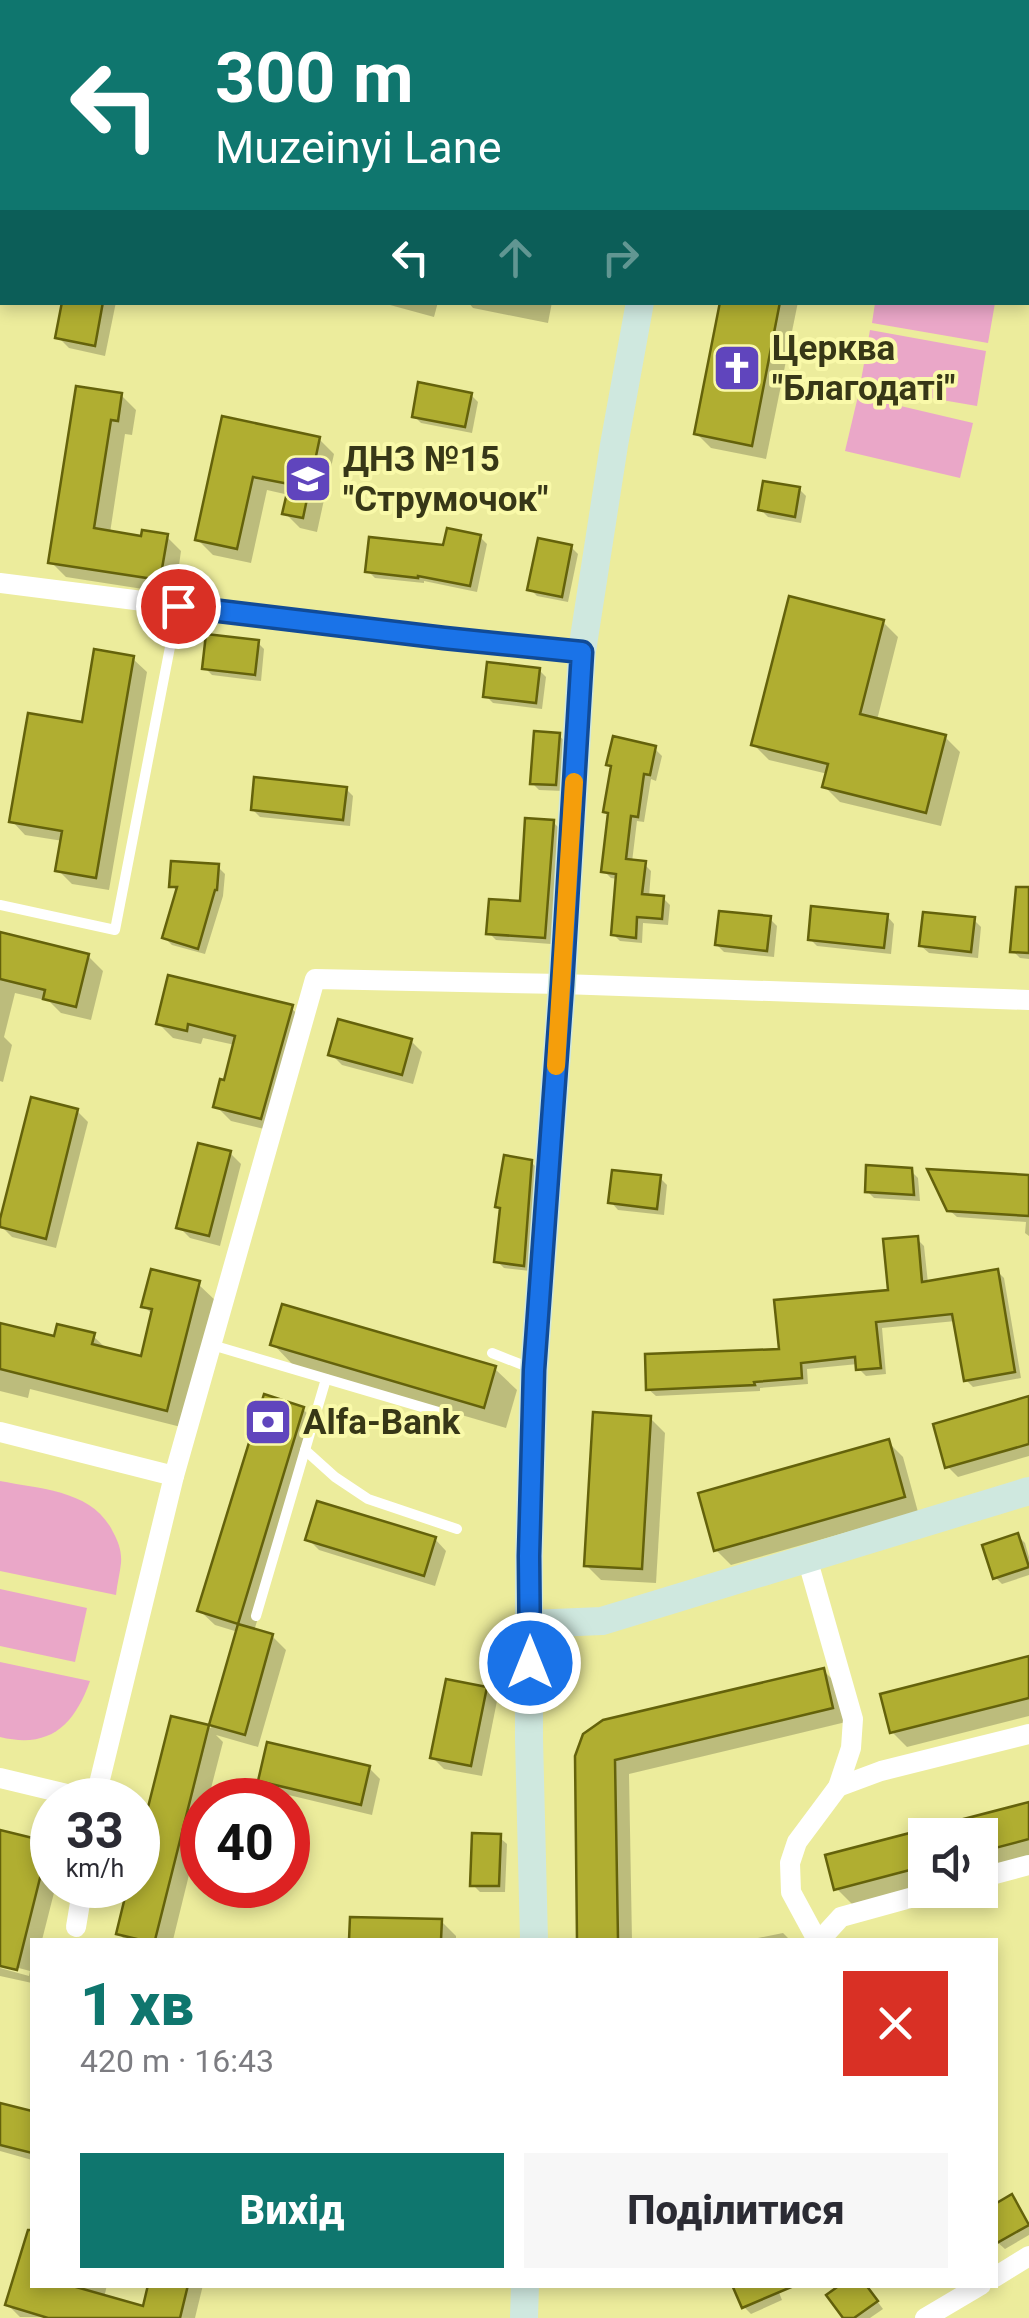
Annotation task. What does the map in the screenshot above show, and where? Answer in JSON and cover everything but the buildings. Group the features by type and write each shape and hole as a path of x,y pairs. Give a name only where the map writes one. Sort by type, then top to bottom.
{"street":[{"path":"534,1938 529,1556 534,1370 582,652 639,305"},
{"path":"0,583 582,652"},
{"path":"98,1778 174,1476 315,979 1029,1000"},
{"path":"0,1432 174,1476"},
{"path":"530,1624 602,1620 1029,1491"},
{"path":"807,1558 853,1719 850,1748 838,1786 797,1842 790,1863 790,1892 817,1938"},
{"path":"838,1786 881,1771 1029,1734"},
{"path":"0,1778 30,1785"},
{"path":"998,1873 1029,1865"},
{"path":"820,1938 841,1918 908,1899"},
{"path":"76,1927 79,1908"},
{"path":"998,2269 1029,2256"},
{"path":"524,2288 524,2318"},
{"path":"925,2318 976,2288"}],"lane":[{"path":"0,905 115,930 178,606"},
{"path":"211,1344 442,1413"},
{"path":"492,1353 534,1370"},
{"path":"256,1616 326,1379"},
{"path":"305,1450 335,1478 368,1499 458,1529"}],"shaded area":[{"path":"875,305 995,305 988,343 872,323"},
{"path":"870,330 986,351 977,406 860,386"},
{"path":"858,396 973,423 960,478 845,451"},
{"path":"0,1481 64,1494 93,1507 104,1518 121,1554 116,1595 0,1571"},
{"path":"0,1589 87,1608 75,1662 0,1646"},
{"path":"0,1662 90,1681 76,1710 57,1730 32,1740 0,1737"}],"slow traffic":[{"path":"556,1066 574,782"}],"place":[{"name":"Церква \"Благодаті\"","path":"737,368"},
{"name":"ДНЗ №15 \"Струмочок\"","path":"308,479"},
{"name":"Alfa-Bank","path":"268,1422"}],"route":[{"path":"178,606 582,652 534,1370 530,1663"}]}
